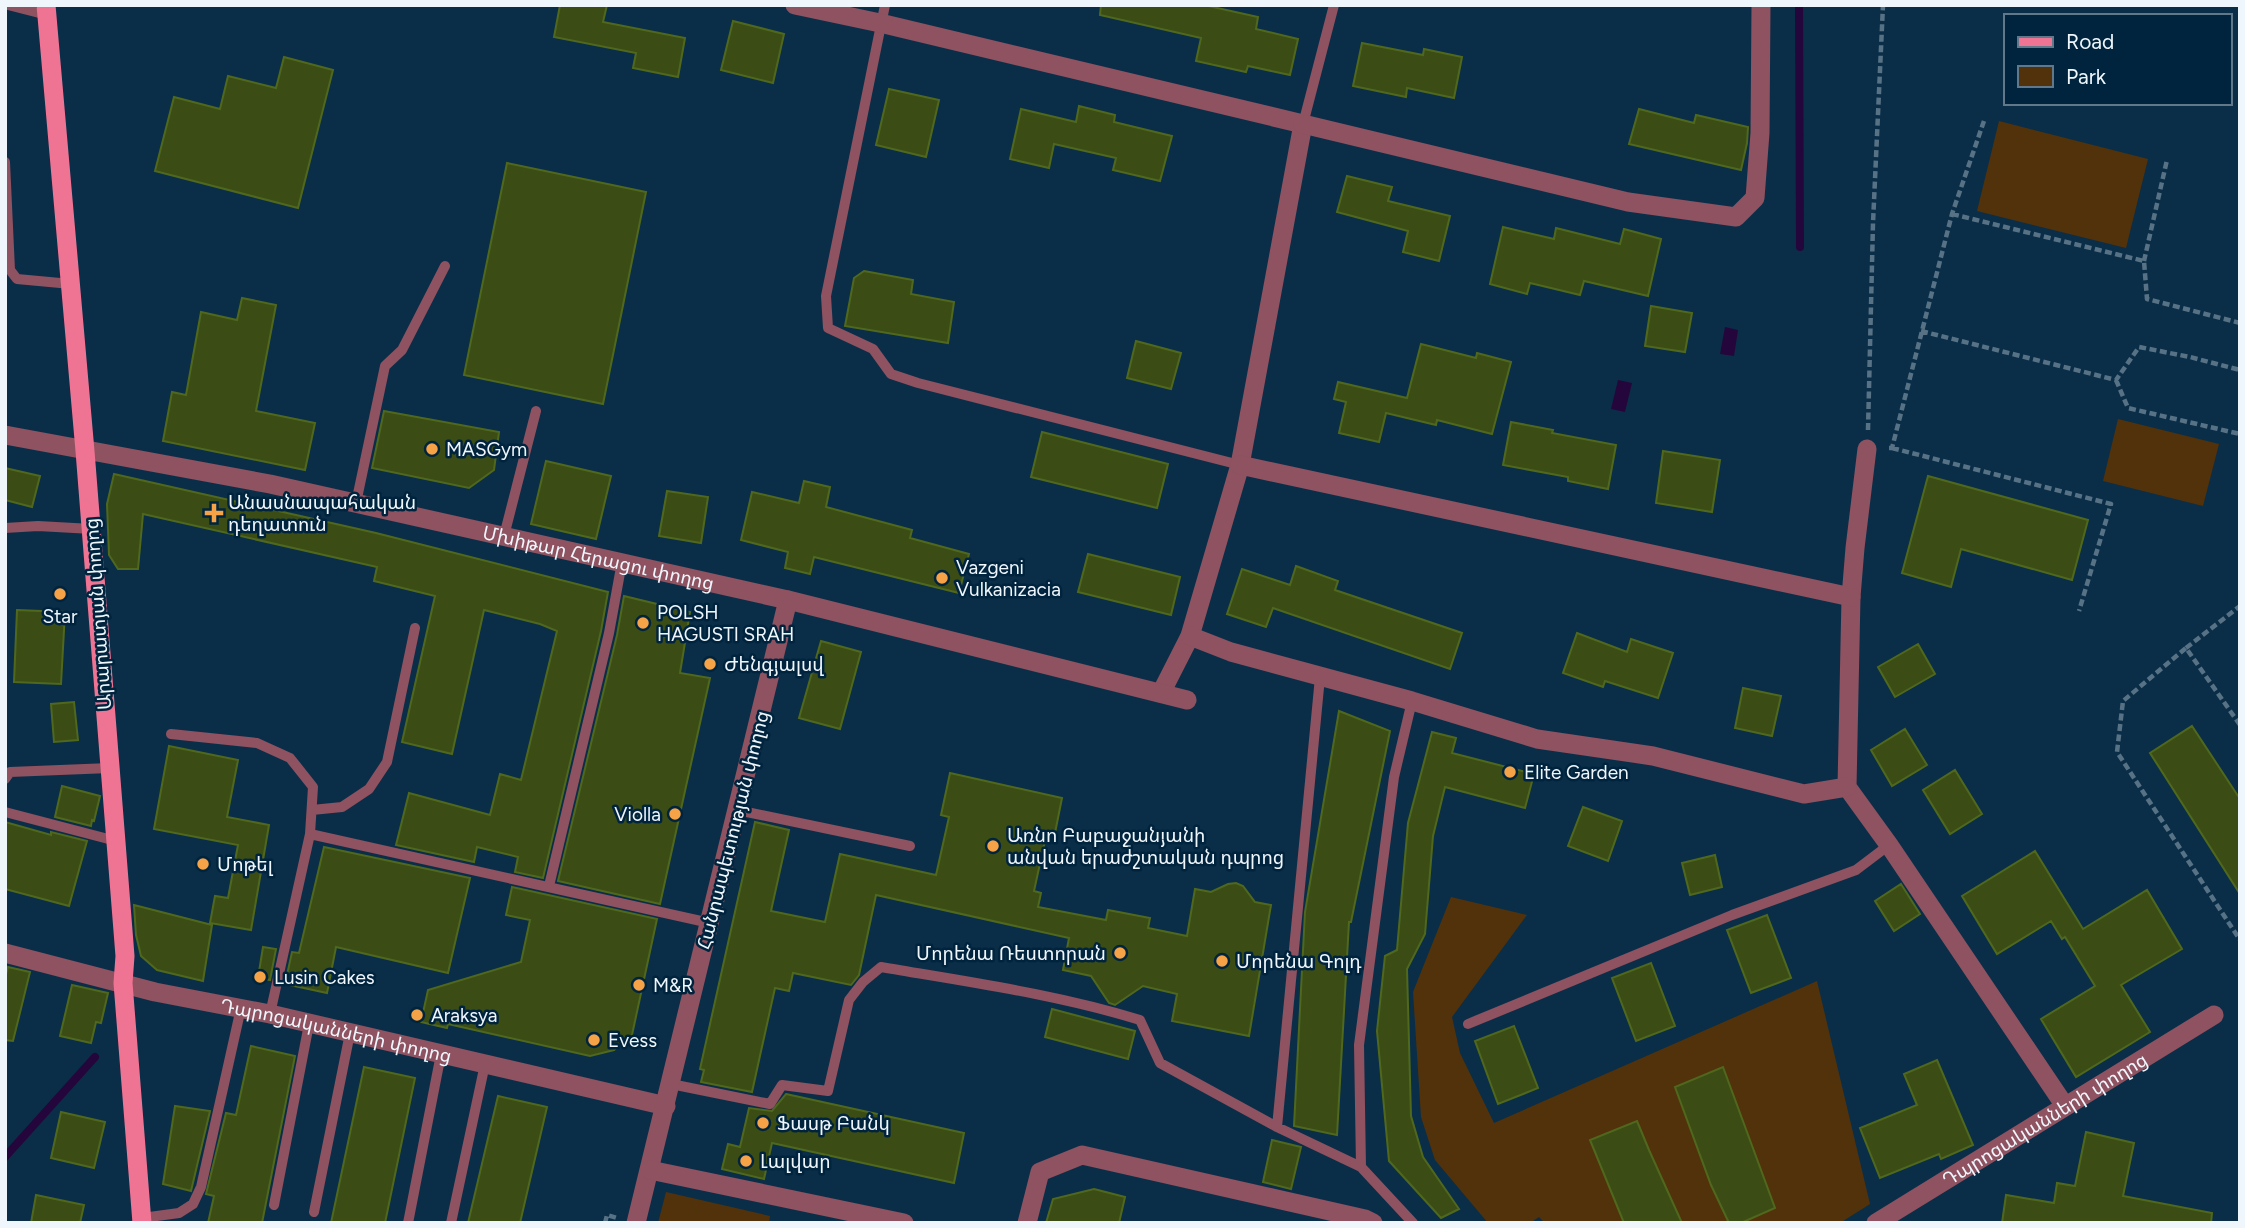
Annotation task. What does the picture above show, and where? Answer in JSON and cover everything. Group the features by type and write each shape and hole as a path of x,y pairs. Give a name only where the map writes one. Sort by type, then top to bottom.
{"main road":[{"name":"Արարատյան փողոց","path":"47,10 92,529 125,956 122,983 142,1220"}],"street":[{"path":"795,5 882,14 1303,124 1628,202 1736,217 1755,198 1760,133 1761,5"},
{"path":"1161,693 1191,636 1240,465 1303,124"},
{"name":"Մխիթար Հերացու փողոց","path":"5,436 270,484 622,562 788,600 1187,700"},
{"path":"1867,449 1852,597 1847,787 2065,1105"},
{"path":"1240,465 1852,597"},
{"name":"Հանրապետության փողոց","path":"636,1223 788,600"},
{"path":"1191,636 1231,652 1412,701 1537,739 1653,756 1804,794 1847,787"},
{"name":"Դպրոցականների փողոց","path":"5,953 155,992 270,1014 666,1106"},
{"name":"Դպրոցականների փողոց","path":"1885,1222 2065,1105 2214,1015"},
{"path":"1027,1223 1040,1172 1082,1155 1367,1221"},
{"path":"650,1170 892,1221"}],"lane":[{"path":"8,5 47,10"},
{"path":"1303,124 1334,5"},
{"path":"882,14 826,296 828,328 873,349 891,373 909,380 1240,465"},
{"path":"5,162 10,270 17,279 71,284"},
{"path":"356,503 385,366 402,350 445,267"},
{"path":"504,536 536,411"},
{"path":"5,528 38,526 92,529"},
{"path":"549,886 609,633 622,562"},
{"path":"312,810 342,807 369,789 387,762 415,628"},
{"path":"1277,1127 1320,677"},
{"path":"1361,1167 1359,1045 1394,777 1412,701"},
{"path":"170,734 257,743 290,758 313,787 310,834 270,1014"},
{"path":"5,779 10,772 110,768"},
{"path":"737,810 910,846"},
{"path":"5,812 116,841"},
{"path":"310,834 710,923"},
{"path":"1468,1024 1732,915 1856,870 1889,845"},
{"path":"671,1084 770,1104 782,1085 828,1091 849,1000 863,982 881,967 1004,988 1140,1020 1160,1063 1277,1127 1361,1167 1413,1223"},
{"path":"142,1220 179,1213 193,1204 201,1187 242,1008"},
{"path":"274,1205 309,1024"},
{"path":"314,1212 350,1033"},
{"path":"408,1223 441,1054"},
{"path":"451,1223 485,1064"}],"path":[{"path":"1883,5 1873,223 1867,449 1892,448 2111,504 2079,611"},
{"path":"1892,448 1952,214 1985,118"},
{"path":"2167,160 2144,261 2147,299 2240,323"},
{"path":"1952,214 2144,261"},
{"path":"1922,331 2116,380"},
{"path":"2116,380 2139,347 2240,370"},
{"path":"2116,380 2128,408 2240,434"},
{"path":"2240,606 2123,701 2118,752 2240,940"},
{"path":"2186,648 2240,725"},
{"path":"605,1223 607,1216"}],"green space":[{"path":"1999,121 2148,159 2126,248 1977,211"},
{"path":"2118,419 2219,444 2203,506 2103,481"},
{"path":"1451,897 1527,915 1452,1017 1460,1053 1494,1123 1817,981 1870,1204 1840,1223 1545,1223 1539,1217 1530,1223 1488,1223 1435,1160 1421,1117 1413,992"},
{"path":"666,1192 770,1216 769,1223 658,1223"}],"shaded area":[{"path":"1725,327 1738,330 1734,356 1720,354"},
{"path":"1618,380 1632,383 1625,412 1611,409"}],"building":[{"path":"560,5 607,5 603,22 685,38 678,77 633,68 636,53 554,37"},
{"path":"1101,5 1204,5 1258,17 1256,29 1298,39 1290,75 1248,66 1246,72 1196,61 1201,38 1100,15"},
{"path":"733,21 784,34 773,83 721,70"},
{"path":"1362,43 1423,55 1424,49 1462,57 1454,98 1407,88 1406,97 1353,86"},
{"path":"284,57 333,70 298,208 155,171 174,97 220,109 228,76 276,88"},
{"path":"889,89 939,100 926,157 876,145"},
{"path":"1079,106 1115,115 1114,122 1172,136 1160,181 1113,170 1116,158 1054,144 1049,168 1010,159 1021,109 1076,122"},
{"path":"1639,109 1694,123 1696,115 1748,127 1741,170 1629,144"},
{"path":"507,163 646,192 603,404 464,375"},
{"path":"1347,176 1392,187 1388,201 1450,216 1439,261 1403,252 1408,231 1337,212"},
{"path":"1503,227 1554,239 1556,228 1620,244 1624,229 1661,239 1648,296 1584,281 1580,295 1530,283 1527,294 1490,284"},
{"path":"864,271 913,280 911,294 954,302 948,343 845,326 854,278"},
{"path":"242,298 276,305 256,411 315,423 305,470 163,441 172,392 186,395 201,312 237,320"},
{"path":"1651,306 1692,313 1685,352 1645,346"},
{"path":"1136,341 1181,353 1171,389 1127,378"},
{"path":"1421,344 1476,358 1477,353 1511,362 1492,434 1437,420 1436,425 1386,413 1379,442 1339,433 1346,402 1334,399 1338,382 1407,398"},
{"path":"384,411 499,432 494,470 469,488 372,468"},
{"path":"1511,422 1616,445 1608,489 1568,481 1568,477 1503,465"},
{"path":"1042,432 1168,464 1157,508 1031,477"},
{"path":"1663,451 1720,460 1712,512 1656,503"},
{"path":"546,461 611,476 596,539 531,524"},
{"path":"5,468 40,476 32,507 5,500"},
{"path":"114,474 376,533 608,592 543,878 515,872 518,857 477,847 474,862 396,845 409,793 490,815 500,774 521,780 557,631 484,610 452,754 402,742 435,596 374,581 377,567 143,514 138,569 118,569 109,555 107,504"},
{"path":"1928,476 2088,520 2072,580 1961,549 1951,587 1902,573"},
{"path":"804,481 830,487 826,507 912,530 910,538 969,554 959,593 814,557 810,574 785,568 788,552 741,540 752,492 799,503"},
{"path":"667,491 708,497 701,543 659,536"},
{"path":"1088,554 1180,577 1171,615 1078,592"},
{"path":"1296,566 1338,581 1335,590 1462,633 1450,669 1273,608 1266,627 1227,614 1242,569 1290,585"},
{"path":"624,596 690,612 680,673 710,678 660,904 558,881"},
{"path":"17,610 65,612 61,684 14,682"},
{"path":"1577,633 1627,652 1631,639 1673,653 1658,698 1605,681 1603,687 1563,673"},
{"path":"821,641 861,652 840,729 799,718"},
{"path":"1918,644 1935,674 1895,697 1878,667"},
{"path":"1743,688 1781,696 1772,736 1735,728"},
{"path":"74,702 78,740 54,742 51,704"},
{"path":"1339,711 1390,731 1349,922 1337,1135 1294,1126 1305,912"},
{"path":"2192,726 2240,799 2240,894 2150,753"},
{"path":"1905,729 1927,765 1892,786 1871,750"},
{"path":"1432,732 1456,738 1452,753 1534,774 1525,808 1445,787 1433,836 1425,934 1407,969 1411,1116 1423,1157 1459,1209 1441,1218 1389,1161 1377,1031 1385,956 1397,950 1408,823"},
{"path":"169,746 238,760 227,817 269,825 251,930 210,923 215,896 228,898 238,845 154,829"},
{"path":"1955,770 1982,814 1950,834 1923,790"},
{"path":"950,773 1062,798 1054,838 1046,836 1034,891 1041,893 1038,907 1106,920 1108,910 1150,918 1148,928 1187,936 1195,889 1211,892 1236,883 1243,886 1255,902 1271,905 1249,1036 1172,1021 1177,994 1143,986 1115,1005 1109,1003 1091,976 1063,970 1069,938 876,895 859,975 851,985 793,973 789,991 775,988 752,1092 701,1082 704,1070 700,1069 755,822 789,830 771,911 825,922 840,854 936,875 949,817 941,815"},
{"path":"62,786 100,796 91,826 55,817"},
{"path":"1583,807 1622,821 1608,861 1568,846"},
{"path":"5,822 51,835 51,832 87,841 69,906 5,889"},
{"path":"324,847 470,878 448,973 336,947 327,993 285,984 292,952 299,953"},
{"path":"2035,851 2083,929 2147,890 2182,949 2121,985 2150,1032 2076,1077 2041,1019 2095,986 2065,937 2062,939 2051,921 1997,954 1962,896"},
{"path":"1715,855 1722,887 1690,895 1682,863"},
{"path":"1901,884 1920,914 1894,931 1875,901"},
{"path":"512,887 657,919 632,1035 614,1050 590,1056 448,1024 447,1028 421,1022 428,990 521,962 530,920 506,915"},
{"path":"134,905 212,925 203,981 157,970 141,956"},
{"path":"1767,915 1791,978 1751,993 1727,930"},
{"path":"263,947 276,949 270,980 258,978"},
{"path":"1651,963 1675,1026 1636,1041 1612,978"},
{"path":"8,967 30,972 13,1041 5,1040 5,978"},
{"path":"72,985 108,993 101,1023 96,1022 91,1043 60,1036"},
{"path":"1052,1009 1135,1031 1128,1059 1045,1037"},
{"path":"1514,1026 1538,1088 1498,1104 1475,1041"},
{"path":"251,1046 295,1056 262,1223 208,1223 214,1196 206,1194 226,1113 236,1115"},
{"path":"1937,1060 1973,1145 1941,1159 1939,1154 1880,1178 1860,1128 1917,1105 1904,1074"},
{"path":"364,1067 415,1078 385,1223 331,1223"},
{"path":"1723,1067 1775,1208 1741,1223 1729,1223 1711,1185 1675,1087"},
{"path":"786,1094 964,1133 954,1183 772,1143 764,1179 722,1169 728,1144 740,1147 749,1108 772,1111"},
{"path":"498,1096 547,1107 520,1223 468,1223"},
{"path":"175,1106 210,1111 191,1191 163,1184"},
{"path":"61,1112 105,1122 94,1168 51,1158"},
{"path":"1637,1121 1682,1223 1624,1223 1590,1140"},
{"path":"2086,1132 2134,1143 2123,1196 2212,1213 2211,1223 2002,1223 2006,1195 2054,1203 2057,1183 2075,1186"},
{"path":"1272,1140 1301,1147 1291,1189 1263,1182"},
{"path":"1094,1189 1125,1197 1119,1223 1046,1223 1053,1199"},
{"path":"36,1195 84,1205 80,1223 31,1223"}],"waterway":[{"path":"1799,5 1800,247"},
{"path":"5,1157 95,1057"}],"place":[{"name":"MASGym","path":"432,449"},
{"name":"Անասնապահական դեղատուն","path":"214,513"},
{"name":"Vazgeni Vulkanizacia","path":"942,578"},
{"name":"Star","path":"60,594"},
{"name":"POLSH HAGUSTI SRAH","path":"643,623"},
{"name":"Ժենգյալսվ","path":"710,664"},
{"name":"Elite Garden","path":"1510,772"},
{"name":"Violla","path":"675,814"},
{"name":"Առնո Բաբաջանյանի անվան երաժշտական դպրոց","path":"993,846"},
{"name":"Մոթել","path":"203,864"},
{"name":"Մորենա Ռեստորան","path":"1120,953"},
{"name":"Մորենա Գոլդ","path":"1222,961"},
{"name":"Lusin Cakes","path":"260,977"},
{"name":"M&R","path":"639,985"},
{"name":"Araksya","path":"417,1015"},
{"name":"Evess","path":"594,1040"},
{"name":"Ֆասթ Բանկ","path":"763,1123"},
{"name":"Լալվար","path":"746,1161"}]}
